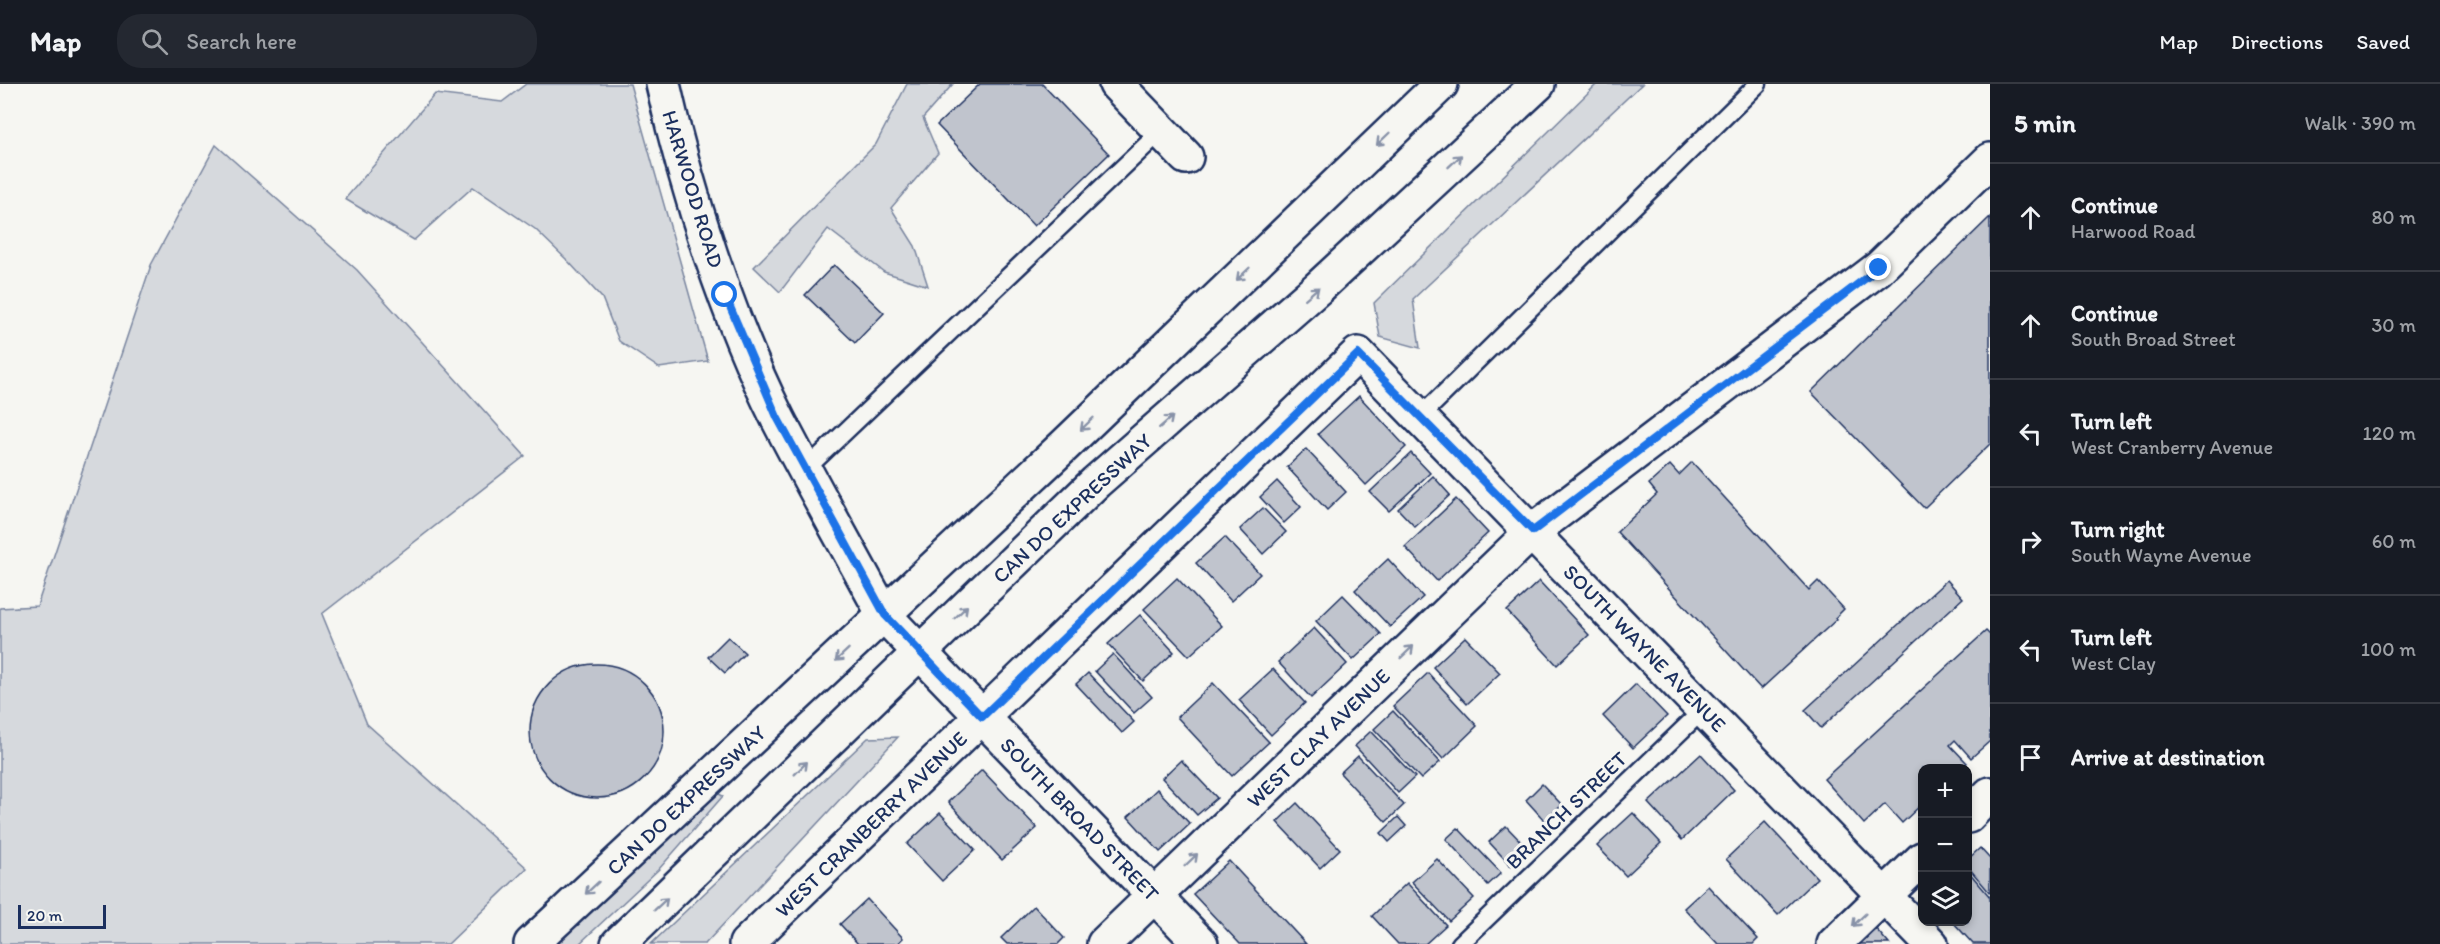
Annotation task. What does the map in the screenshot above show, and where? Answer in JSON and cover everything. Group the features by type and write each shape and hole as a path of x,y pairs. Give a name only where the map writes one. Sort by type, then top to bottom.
{"street":[{"name":"HARWOOD ROAD","path":"663,84 674,135 725,295 777,417 885,615"},
{"path":"1116,84 1186,157"},
{"name":"CAN DO EXPRESSWAY","path":"531,944 1064,446 1440,84"},
{"name":"CAN DO EXPRESSWAY","path":"618,944 700,868 919,652 1096,482 1318,288 1538,84"},
{"name":"WEST CLAY AVENUE","path":"1104,944 1533,531 1879,268 1990,160"},
{"name":"SOUTH WAYNE AVENUE","path":"1358,354 1533,531 1931,944"},
{"name":"WEST CRANBERRY AVENUE","path":"746,944 1358,354"},
{"name":"SOUTH BROAD STREET","path":"885,615 1201,944"},
{"path":"1972,812 1990,794"},
{"path":"1834,944 1918,864"}],"lane":[{"path":"1421,416 1758,84"},
{"path":"806,470 1161,131"},
{"name":"BRANCH STREET","path":"1460,944 1704,709"}],"shaded area":[{"path":"526,84 630,84 708,361 659,368 619,341 602,298 567,260 535,229 473,187 414,240 345,199 435,94 502,102"},
{"path":"907,84 953,84 923,118 938,153 891,208 915,246 928,286 884,272 828,229 780,292 754,267 876,144"},
{"path":"1597,84 1642,84 1413,299 1420,348 1380,337 1374,303"},
{"path":"216,145 357,270 525,456 322,614 367,724 527,868 448,944 0,944 0,608 37,606 151,265"},
{"path":"898,737 705,944 651,944 868,738"},
{"path":"717,793 723,796 659,869 579,944 556,944"}],"building":[{"path":"980,84 1042,84 1109,154 1034,226 937,125"},
{"path":"1990,217 1990,444 1924,508 1811,392"},
{"path":"834,265 884,313 855,343 805,295"},
{"path":"1359,396 1406,447 1366,485 1318,434"},
{"path":"1306,449 1346,492 1327,510 1287,467"},
{"path":"1411,453 1430,473 1389,511 1370,492"},
{"path":"1692,462 1809,590 1818,581 1844,609 1835,618 1837,619 1761,689 1617,532 1657,494 1649,484 1670,465 1679,475"},
{"path":"1433,476 1450,495 1415,527 1398,509"},
{"path":"1277,481 1301,507 1284,523 1260,497"},
{"path":"1456,499 1488,533 1437,581 1405,547"},
{"path":"1263,508 1286,532 1263,554 1240,529"},
{"path":"1225,537 1260,574 1231,601 1196,563"},
{"path":"1388,559 1423,597 1390,627 1355,590"},
{"path":"1177,578 1222,626 1189,656 1144,609"},
{"path":"1947,580 1963,598 1821,728 1805,710"},
{"path":"1539,581 1589,635 1557,665 1507,611"},
{"path":"1343,595 1381,634 1353,660 1316,621"},
{"path":"1140,615 1174,652 1143,681 1108,644"},
{"path":"1314,628 1347,664 1311,698 1278,662"},
{"path":"1986,631 1990,635 1990,741 1971,758 1955,740 1950,745 1966,764 1918,764 1918,808 1902,823 1885,804 1864,824 1824,779"},
{"path":"728,637 745,653 725,673 708,657"},
{"path":"1465,637 1500,673 1467,704 1433,667"},
{"path":"1113,654 1152,697 1134,713 1095,671"},
{"path":"597,664 623,669 644,684 659,705 664,731 659,757 644,778 623,793 597,798 571,793 550,778 535,757 530,731 535,705 550,684 571,669"},
{"path":"1273,669 1305,703 1271,735 1239,700"},
{"path":"1088,673 1134,722 1122,733 1076,684"},
{"path":"1428,673 1477,726 1443,759 1393,706"},
{"path":"1213,683 1269,742 1232,776 1177,717"},
{"path":"1636,684 1667,716 1633,748 1603,716"},
{"path":"1393,711 1440,762 1421,779 1374,729"},
{"path":"1371,731 1415,777 1398,793 1355,746"},
{"path":"1701,754 1734,790 1682,840 1648,803"},
{"path":"1358,756 1404,805 1386,822 1340,773"},
{"path":"1181,760 1217,798 1197,815 1162,778"},
{"path":"982,770 1037,828 1002,860 948,802"},
{"path":"1542,784 1562,805 1545,821 1526,800"},
{"path":"1157,789 1190,824 1160,852 1128,817"},
{"path":"1297,803 1340,849 1320,868 1277,822"},
{"path":"940,813 975,850 942,881 907,844"},
{"path":"1633,813 1661,843 1626,876 1597,846"},
{"path":"1398,817 1406,826 1389,842 1381,833"},
{"path":"1765,822 1817,878 1778,915 1726,859"},
{"path":"1506,826 1528,849 1511,866 1489,842"},
{"path":"1458,828 1501,873 1488,885 1446,839"},
{"path":"1980,848 1990,859 1990,893 1972,872 1972,855"},
{"path":"1437,859 1474,898 1449,921 1412,882"},
{"path":"1229,861 1306,944 1240,944 1193,894"},
{"path":"1972,876 1990,897 1990,944 1973,944 1957,926 1972,926"},
{"path":"1407,883 1446,925 1425,944 1398,944 1372,916"},
{"path":"1708,886 1758,939 1753,944 1718,944 1684,908"},
{"path":"867,899 903,938 897,944 858,944 840,924"},
{"path":"1034,906 1064,938 1058,944 1007,944 1001,938"},
{"path":"1876,929 1889,944 1858,944"}],"route":[{"path":"725,295 777,417 885,615 982,717 1358,354 1533,531 1879,268"}]}
